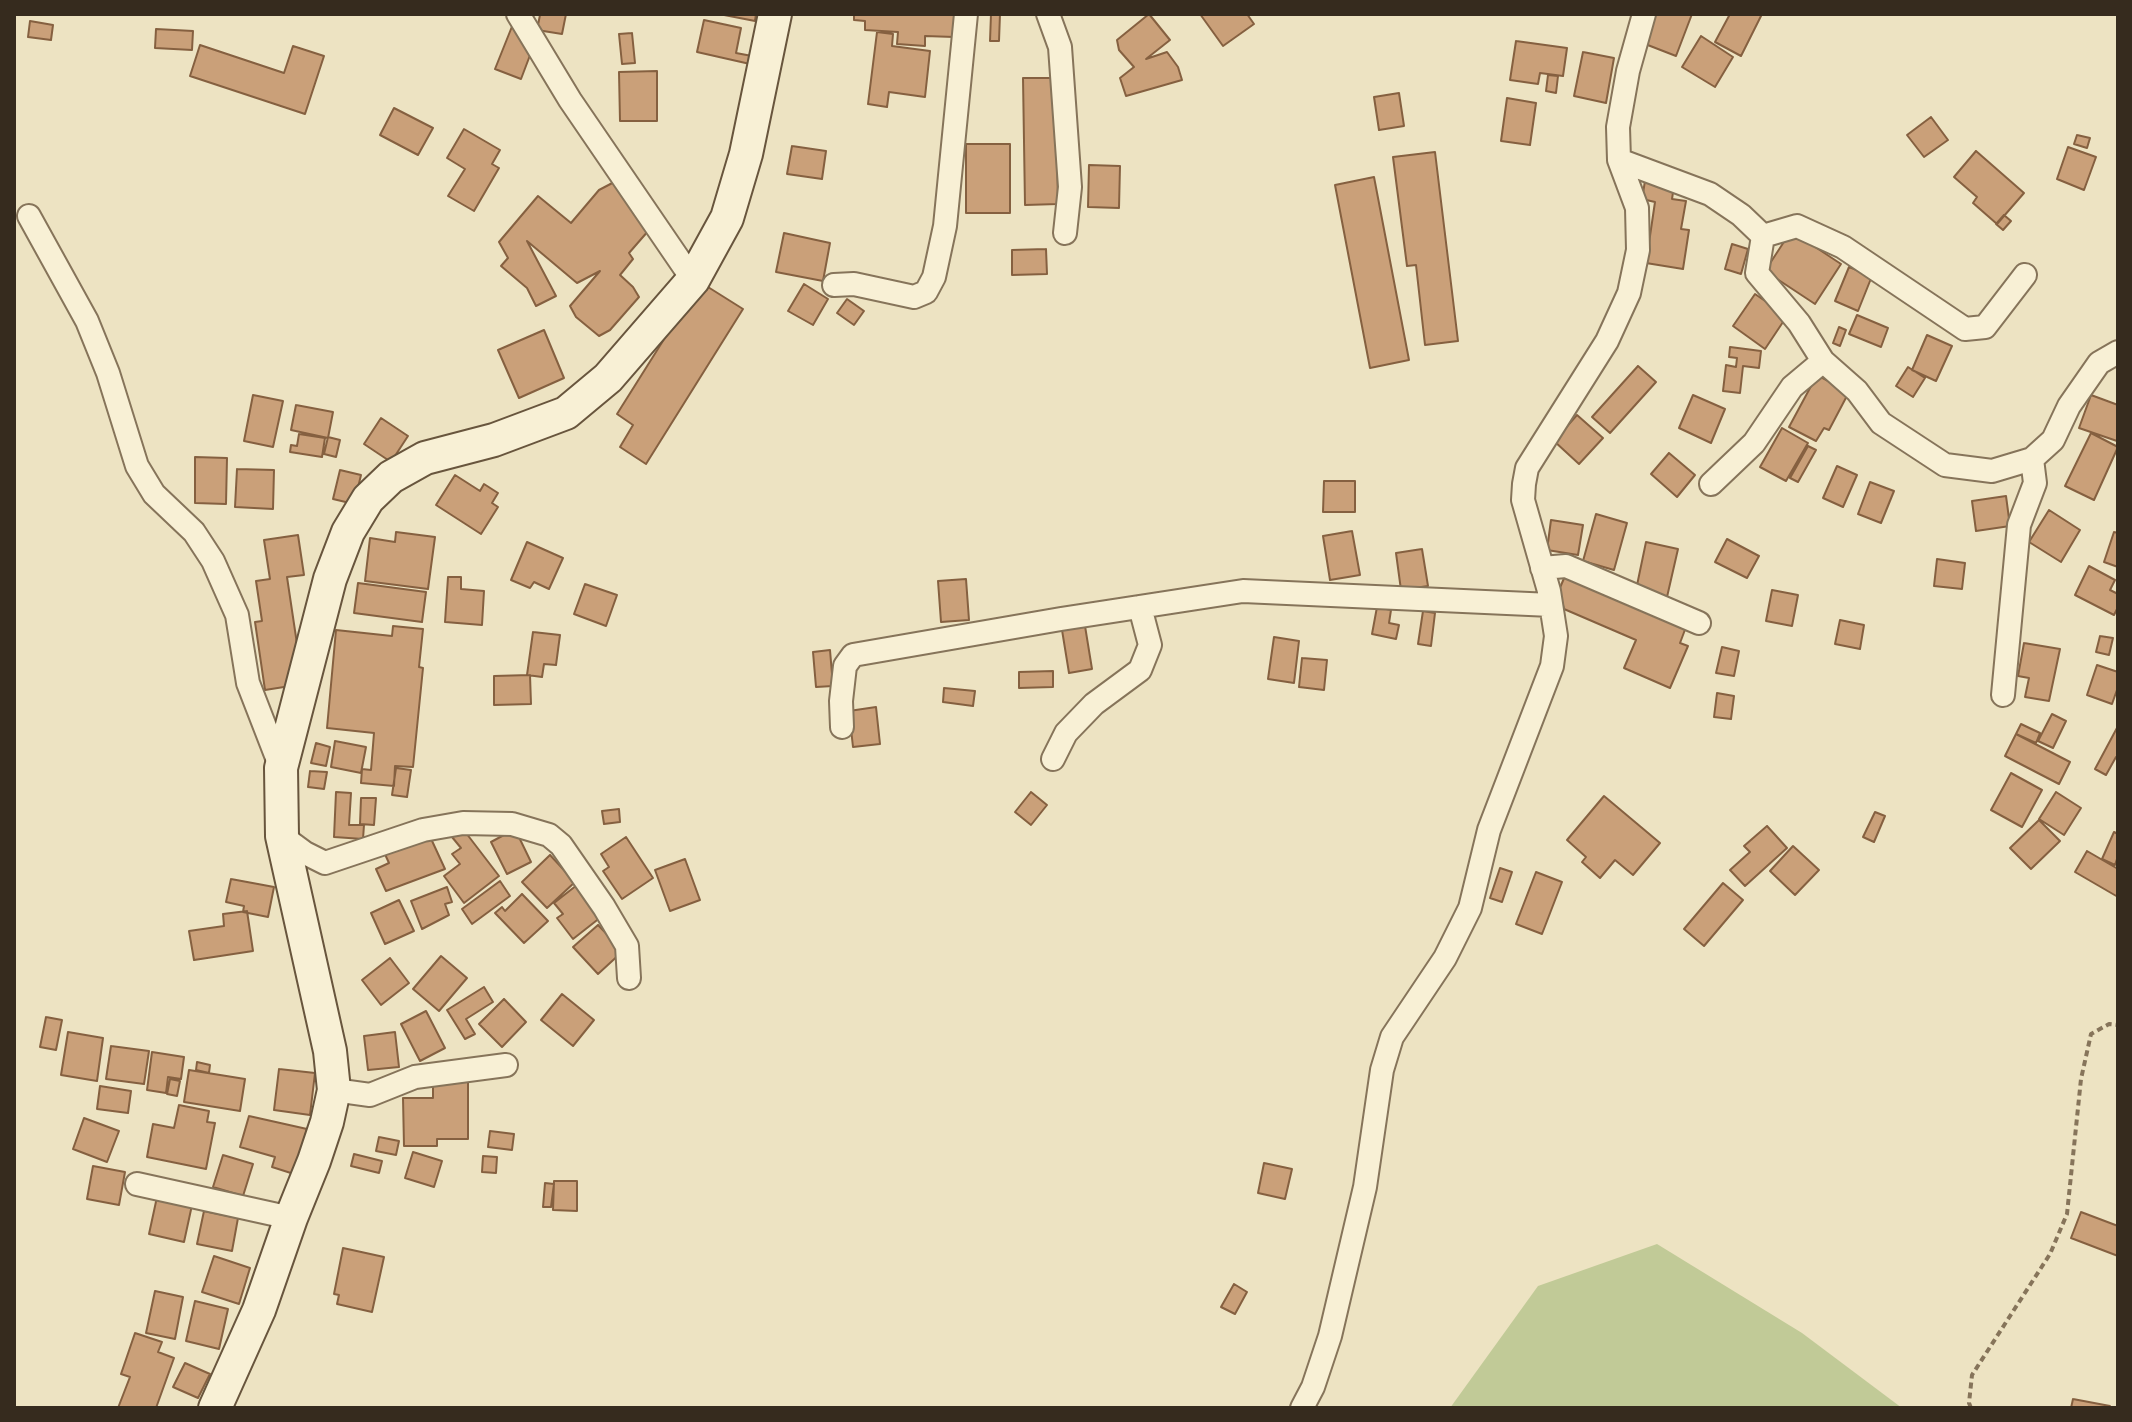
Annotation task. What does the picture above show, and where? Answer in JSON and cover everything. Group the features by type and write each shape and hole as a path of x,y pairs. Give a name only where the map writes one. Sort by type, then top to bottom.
{"main road":[{"path":"215,1408 259,1310 319,1148 334,1090 330,1051 282,836 281,768 330,579 348,532 368,499 391,477 425,458 494,440 566,413 608,378 693,280 727,218 742,167 775,14"}],"street":[{"path":"518,14 570,100 693,280"},
{"path":"834,285 854,284 914,297 926,292 934,277 945,226 966,14"},
{"path":"1048,14 1060,47 1070,187 1065,233"},
{"path":"1302,1408 1313,1387 1330,1336 1365,1187 1382,1070 1392,1037 1445,958 1470,908 1489,830 1552,666 1556,636 1551,605 1523,500 1527,468 1607,341 1629,293 1638,250 1637,208 1619,160 1618,127 1628,71 1644,14"},
{"path":"1619,160 1710,194 1741,215 1763,236"},
{"path":"29,216 87,321 108,373 137,466 154,494 194,532 213,561 237,615 248,683 281,768"},
{"path":"1763,236 1797,226 1843,247 1965,329 1985,327 2025,275"},
{"path":"1763,236 1757,273 1799,323 1823,361 1857,391 1881,423 1945,465 1992,471 2032,459 2053,440 2069,406 2099,363 2118,352"},
{"path":"1711,484 1754,443 1792,387 1823,361"},
{"path":"2003,695 2019,525 2035,483 2032,459"},
{"path":"1542,568 1566,566 1699,623"},
{"path":"842,727 845,666 853,655 1243,591 1551,605"},
{"path":"1053,759 1066,733 1094,704 1140,670 1150,645 1140,607"},
{"path":"282,836 325,863 423,830 463,823 512,824 549,835 570,857 627,946 629,978"},
{"path":"334,1090 370,1095 415,1077 506,1065"},
{"path":"137,1184 291,1218"}],"path":[{"path":"1971,1408 1972,1375 2050,1254 2067,1214 2081,1079 2091,1034 2109,1024 2118,1025"}],"green space":[{"path":"1657,1244 1802,1333 1902,1408 1450,1408 1538,1286"}],"building":[{"path":"535,14 566,14 562,34 537,30 540,15"},
{"path":"719,14 756,14 755,21"},
{"path":"854,14 956,14 954,37 925,36 925,46 897,44 898,32 865,30 865,21 854,20"},
{"path":"991,14 1000,14 999,41 990,41"},
{"path":"1149,14 1170,40 1146,59 1167,52 1178,67 1182,80 1126,96 1120,78 1134,67 1119,50 1117,40"},
{"path":"1200,14 1247,14 1254,24 1223,46"},
{"path":"1651,14 1692,14 1676,56 1640,42"},
{"path":"1730,14 1762,14 1741,56 1715,42"},
{"path":"704,20 741,28 736,53 752,56 750,64 697,52"},
{"path":"30,21 53,25 51,40 28,37"},
{"path":"513,24 532,50 521,79 495,69"},
{"path":"156,29 193,31 192,50 155,48"},
{"path":"877,32 893,34 892,46 930,51 925,97 889,92 887,107 868,104"},
{"path":"632,33 635,63 622,64 619,34"},
{"path":"1701,36 1733,57 1715,87 1682,67"},
{"path":"1516,41 1567,48 1563,76 1540,73 1538,84 1510,80"},
{"path":"200,45 284,73 293,46 324,56 305,114 190,76"},
{"path":"1583,52 1614,58 1606,103 1574,96"},
{"path":"657,71 657,121 620,121 619,72"},
{"path":"1548,75 1558,76 1556,93 1546,91"},
{"path":"1023,78 1056,78 1058,204 1025,205"},
{"path":"1399,93 1404,126 1379,130 1374,97"},
{"path":"1507,98 1536,103 1530,145 1501,141"},
{"path":"394,108 433,128 418,155 380,135"},
{"path":"1931,117 1948,140 1924,157 1907,135"},
{"path":"464,129 500,150 492,164 499,168 474,211 448,196 465,169 447,158"},
{"path":"2077,135 2090,138 2087,148 2074,144"},
{"path":"966,144 1010,144 1010,213 966,213"},
{"path":"792,146 826,151 822,179 787,174"},
{"path":"2068,147 2096,157 2084,190 2057,179"},
{"path":"1976,151 2024,193 1997,224 1973,203 1977,197 1954,177"},
{"path":"1435,152 1458,341 1425,345 1416,265 1407,266 1393,157"},
{"path":"1089,165 1120,166 1119,208 1088,207"},
{"path":"1374,177 1409,360 1370,368 1335,185"},
{"path":"618,180 649,230 629,253 633,259 620,275 639,297 610,330 599,336 576,317 570,306 600,271 577,283 527,241 556,296 536,306 527,288 501,266 508,258 499,242 538,196 571,223 599,190"},
{"path":"1645,181 1674,186 1672,199 1686,201 1681,229 1689,230 1683,269 1646,263 1655,202 1642,199"},
{"path":"2004,215 2011,221 2003,230 1996,224"},
{"path":"1791,231 1841,264 1815,304 1765,271"},
{"path":"784,233 830,243 823,281 776,272"},
{"path":"1732,244 1748,249 1741,274 1725,269"},
{"path":"1046,249 1047,274 1012,275 1012,250"},
{"path":"1849,267 1872,276 1858,311 1835,301"},
{"path":"700,282 743,309 646,464 620,447 633,425 617,414"},
{"path":"804,284 828,299 813,325 788,311"},
{"path":"1755,294 1787,316 1765,349 1733,326"},
{"path":"847,299 864,311 854,325 837,313"},
{"path":"1857,315 1888,328 1881,347 1849,334"},
{"path":"1839,327 1846,330 1840,346 1833,343"},
{"path":"544,330 564,378 519,398 498,350"},
{"path":"1927,335 1952,346 1936,381 1912,370"},
{"path":"1730,347 1761,351 1759,368 1743,366 1740,393 1723,391 1726,365 1736,367 1737,358 1729,357"},
{"path":"1638,366 1656,382 1610,433 1592,417"},
{"path":"1908,367 1925,378 1913,397 1896,386"},
{"path":"1817,375 1849,392 1829,430 1824,428 1816,441 1789,427"},
{"path":"253,395 283,401 273,447 244,441"},
{"path":"1693,395 1725,409 1711,443 1679,428"},
{"path":"2091,395 2118,405 2117,441 2079,428"},
{"path":"296,405 333,412 328,438 291,430"},
{"path":"1577,415 1603,438 1579,464 1554,441"},
{"path":"381,418 408,436 391,462 364,444"},
{"path":"1782,428 1808,443 1786,481 1760,467"},
{"path":"2091,433 2118,447 2094,500 2065,486"},
{"path":"299,434 325,438 322,457 290,452 291,445 297,446"},
{"path":"328,437 340,440 336,457 324,454"},
{"path":"1808,446 1816,450 1798,482 1790,478"},
{"path":"1669,453 1695,475 1677,497 1651,474"},
{"path":"195,457 227,458 226,504 195,503"},
{"path":"1837,466 1857,475 1843,507 1823,498"},
{"path":"237,469 274,470 273,509 235,507"},
{"path":"340,470 361,475 354,504 333,499"},
{"path":"455,475 480,491 484,484 498,493 492,503 498,507 481,534 436,505"},
{"path":"1324,481 1355,481 1355,512 1323,512"},
{"path":"1870,482 1894,491 1881,523 1858,514"},
{"path":"2006,496 2010,526 1976,531 1972,501"},
{"path":"2049,510 2080,530 2061,562 2029,542"},
{"path":"1596,514 1627,523 1614,570 1583,561"},
{"path":"1551,520 1583,525 1578,555 1547,550"},
{"path":"1352,531 1360,575 1330,580 1323,536"},
{"path":"396,532 435,537 428,589 365,581 370,538 395,542"},
{"path":"2114,532 2118,533 2118,567 2104,562"},
{"path":"298,535 304,575 287,577 303,684 265,690 255,622 262,621 256,581 270,579 264,540"},
{"path":"1727,539 1759,556 1747,578 1715,562"},
{"path":"527,542 563,558 549,589 534,582 530,588 511,580"},
{"path":"1646,542 1678,549 1667,597 1636,590"},
{"path":"1422,549 1428,586 1401,590 1396,553"},
{"path":"1937,559 1965,563 1962,589 1934,586"},
{"path":"2089,566 2115,580 2110,590 2118,594 2118,607 2114,615 2075,595"},
{"path":"1565,576 1686,627 1680,643 1688,646 1670,688 1624,668 1636,640 1564,609 1559,590"},
{"path":"448,577 461,577 461,589 484,591 482,625 445,622"},
{"path":"966,579 969,620 941,622 938,581"},
{"path":"358,583 426,592 422,622 354,613"},
{"path":"585,584 617,595 606,626 574,614"},
{"path":"1772,590 1798,595 1792,626 1766,621"},
{"path":"1377,607 1391,610 1389,623 1399,625 1396,639 1372,634"},
{"path":"1423,611 1435,613 1431,646 1418,644"},
{"path":"1840,620 1864,625 1860,649 1835,644"},
{"path":"393,626 423,629 419,667 423,668 413,767 395,766 394,786 361,783 362,769 371,770 374,733 327,728 336,630 392,636"},
{"path":"1085,626 1092,669 1069,673 1062,630"},
{"path":"533,632 560,635 556,665 544,664 542,677 527,675"},
{"path":"2100,636 2113,638 2109,655 2096,652"},
{"path":"1274,637 1299,641 1294,683 1268,679"},
{"path":"2024,643 2060,649 2049,701 2025,697 2029,678 2018,676"},
{"path":"1722,647 1739,651 1734,676 1716,673"},
{"path":"830,650 833,686 816,687 813,652"},
{"path":"1302,658 1327,660 1324,690 1299,687"},
{"path":"2097,665 2118,672 2118,687 2112,704 2087,695"},
{"path":"1053,671 1053,687 1019,688 1019,672"},
{"path":"530,675 531,704 494,705 494,676"},
{"path":"944,688 975,691 973,706 943,702"},
{"path":"1717,693 1734,696 1731,719 1714,717"},
{"path":"876,707 880,744 853,747 849,711"},
{"path":"2052,714 2066,721 2053,748 2038,741"},
{"path":"2021,724 2040,733 2036,743 2016,734"},
{"path":"2118,726 2118,758 2106,775 2095,769"},
{"path":"2016,734 2070,762 2059,784 2005,756"},
{"path":"335,741 366,747 361,773 331,767"},
{"path":"316,743 330,747 326,766 311,763"},
{"path":"396,768 411,770 407,797 392,795"},
{"path":"310,771 327,772 324,789 308,787"},
{"path":"2011,773 2042,790 2022,827 1991,810"},
{"path":"336,792 351,793 349,825 364,825 363,839 334,837"},
{"path":"1031,792 1047,805 1031,825 1015,812"},
{"path":"2056,792 2081,808 2064,835 2039,819"},
{"path":"1604,796 1660,843 1633,875 1615,860 1600,878 1582,862 1586,857 1567,840"},
{"path":"361,798 376,798 374,825 360,824"},
{"path":"619,809 620,822 604,824 602,811"},
{"path":"1875,812 1885,816 1874,842 1863,837"},
{"path":"2039,820 2060,841 2031,869 2010,848"},
{"path":"1767,826 1787,848 1745,886 1730,870 1750,852 1744,846"},
{"path":"463,829 499,876 464,903 444,876 460,864 452,854 461,848 452,837"},
{"path":"515,829 531,862 507,874 491,842"},
{"path":"427,830 445,869 386,891 376,869 389,863 383,850"},
{"path":"2114,832 2118,834 2115,865 2102,859"},
{"path":"626,837 653,878 622,899 603,871 609,867 601,854"},
{"path":"1793,846 1819,870 1795,895 1770,871"},
{"path":"2087,851 2118,869 2118,897 2075,872"},
{"path":"550,855 575,882 547,908 522,882"},
{"path":"685,859 700,900 670,911 655,870"},
{"path":"1500,868 1512,872 1502,902 1490,898"},
{"path":"1536,872 1562,882 1542,934 1516,924"},
{"path":"231,879 274,887 268,917 243,912 244,906 226,902"},
{"path":"500,881 510,896 472,924 462,909"},
{"path":"1723,883 1743,900 1704,946 1684,929"},
{"path":"577,885 601,917 573,939 557,918 563,914 554,903"},
{"path":"447,887 452,902 445,904 449,915 422,929 411,901"},
{"path":"522,894 548,921 524,943 495,913 502,907 505,911"},
{"path":"399,900 414,931 385,944 371,913"},
{"path":"247,911 253,951 194,960 189,931 224,926 223,914"},
{"path":"598,925 623,951 598,974 573,947"},
{"path":"441,956 467,978 439,1011 413,989"},
{"path":"390,958 409,983 381,1005 362,980"},
{"path":"484,987 493,1002 466,1019 475,1034 465,1039 447,1010"},
{"path":"562,994 594,1020 573,1046 541,1020"},
{"path":"504,999 526,1022 502,1047 479,1024"},
{"path":"426,1011 445,1048 420,1061 401,1024"},
{"path":"46,1017 62,1020 56,1050 40,1047"},
{"path":"68,1032 103,1038 97,1081 61,1075"},
{"path":"395,1032 399,1067 368,1070 364,1036"},
{"path":"111,1046 149,1051 144,1084 106,1079"},
{"path":"152,1052 184,1057 181,1079 168,1077 166,1093 147,1090"},
{"path":"197,1062 210,1065 209,1073 196,1070"},
{"path":"279,1069 315,1073 310,1115 274,1110"},
{"path":"189,1070 245,1079 240,1111 184,1102"},
{"path":"468,1076 468,1139 437,1139 437,1146 404,1146 403,1098 433,1098 433,1077"},
{"path":"170,1079 180,1081 177,1096 167,1094"},
{"path":"100,1086 131,1091 128,1113 97,1109"},
{"path":"179,1105 209,1111 207,1122 215,1123 206,1169 147,1157 153,1124 174,1128"},
{"path":"249,1116 307,1129 294,1174 272,1167 275,1157 240,1147"},
{"path":"84,1118 119,1131 107,1162 73,1149"},
{"path":"490,1131 514,1134 512,1150 488,1147"},
{"path":"379,1137 399,1141 396,1155 376,1151"},
{"path":"413,1152 442,1161 434,1187 405,1178"},
{"path":"354,1154 382,1161 379,1173 351,1166"},
{"path":"223,1155 253,1164 243,1196 213,1187"},
{"path":"483,1156 497,1157 496,1173 482,1172"},
{"path":"1264,1163 1292,1169 1285,1199 1258,1193"},
{"path":"93,1166 125,1172 119,1205 87,1199"},
{"path":"554,1181 577,1181 577,1211 553,1210"},
{"path":"545,1183 554,1184 551,1207 543,1207"},
{"path":"157,1197 192,1205 184,1242 149,1234"},
{"path":"204,1211 238,1218 232,1251 197,1244"},
{"path":"2081,1212 2118,1226 2118,1256 2071,1238"},
{"path":"343,1248 384,1257 372,1312 337,1304 339,1295 334,1294"},
{"path":"214,1256 250,1268 239,1304 202,1292"},
{"path":"1234,1284 1247,1292 1235,1314 1221,1307"},
{"path":"155,1291 183,1297 175,1339 146,1333"},
{"path":"195,1301 228,1309 219,1349 186,1341"},
{"path":"135,1333 162,1342 158,1352 174,1358 156,1408 118,1408 130,1377 121,1374"},
{"path":"185,1363 210,1374 198,1398 173,1387"},
{"path":"2073,1399 2110,1406 2071,1408"}]}
